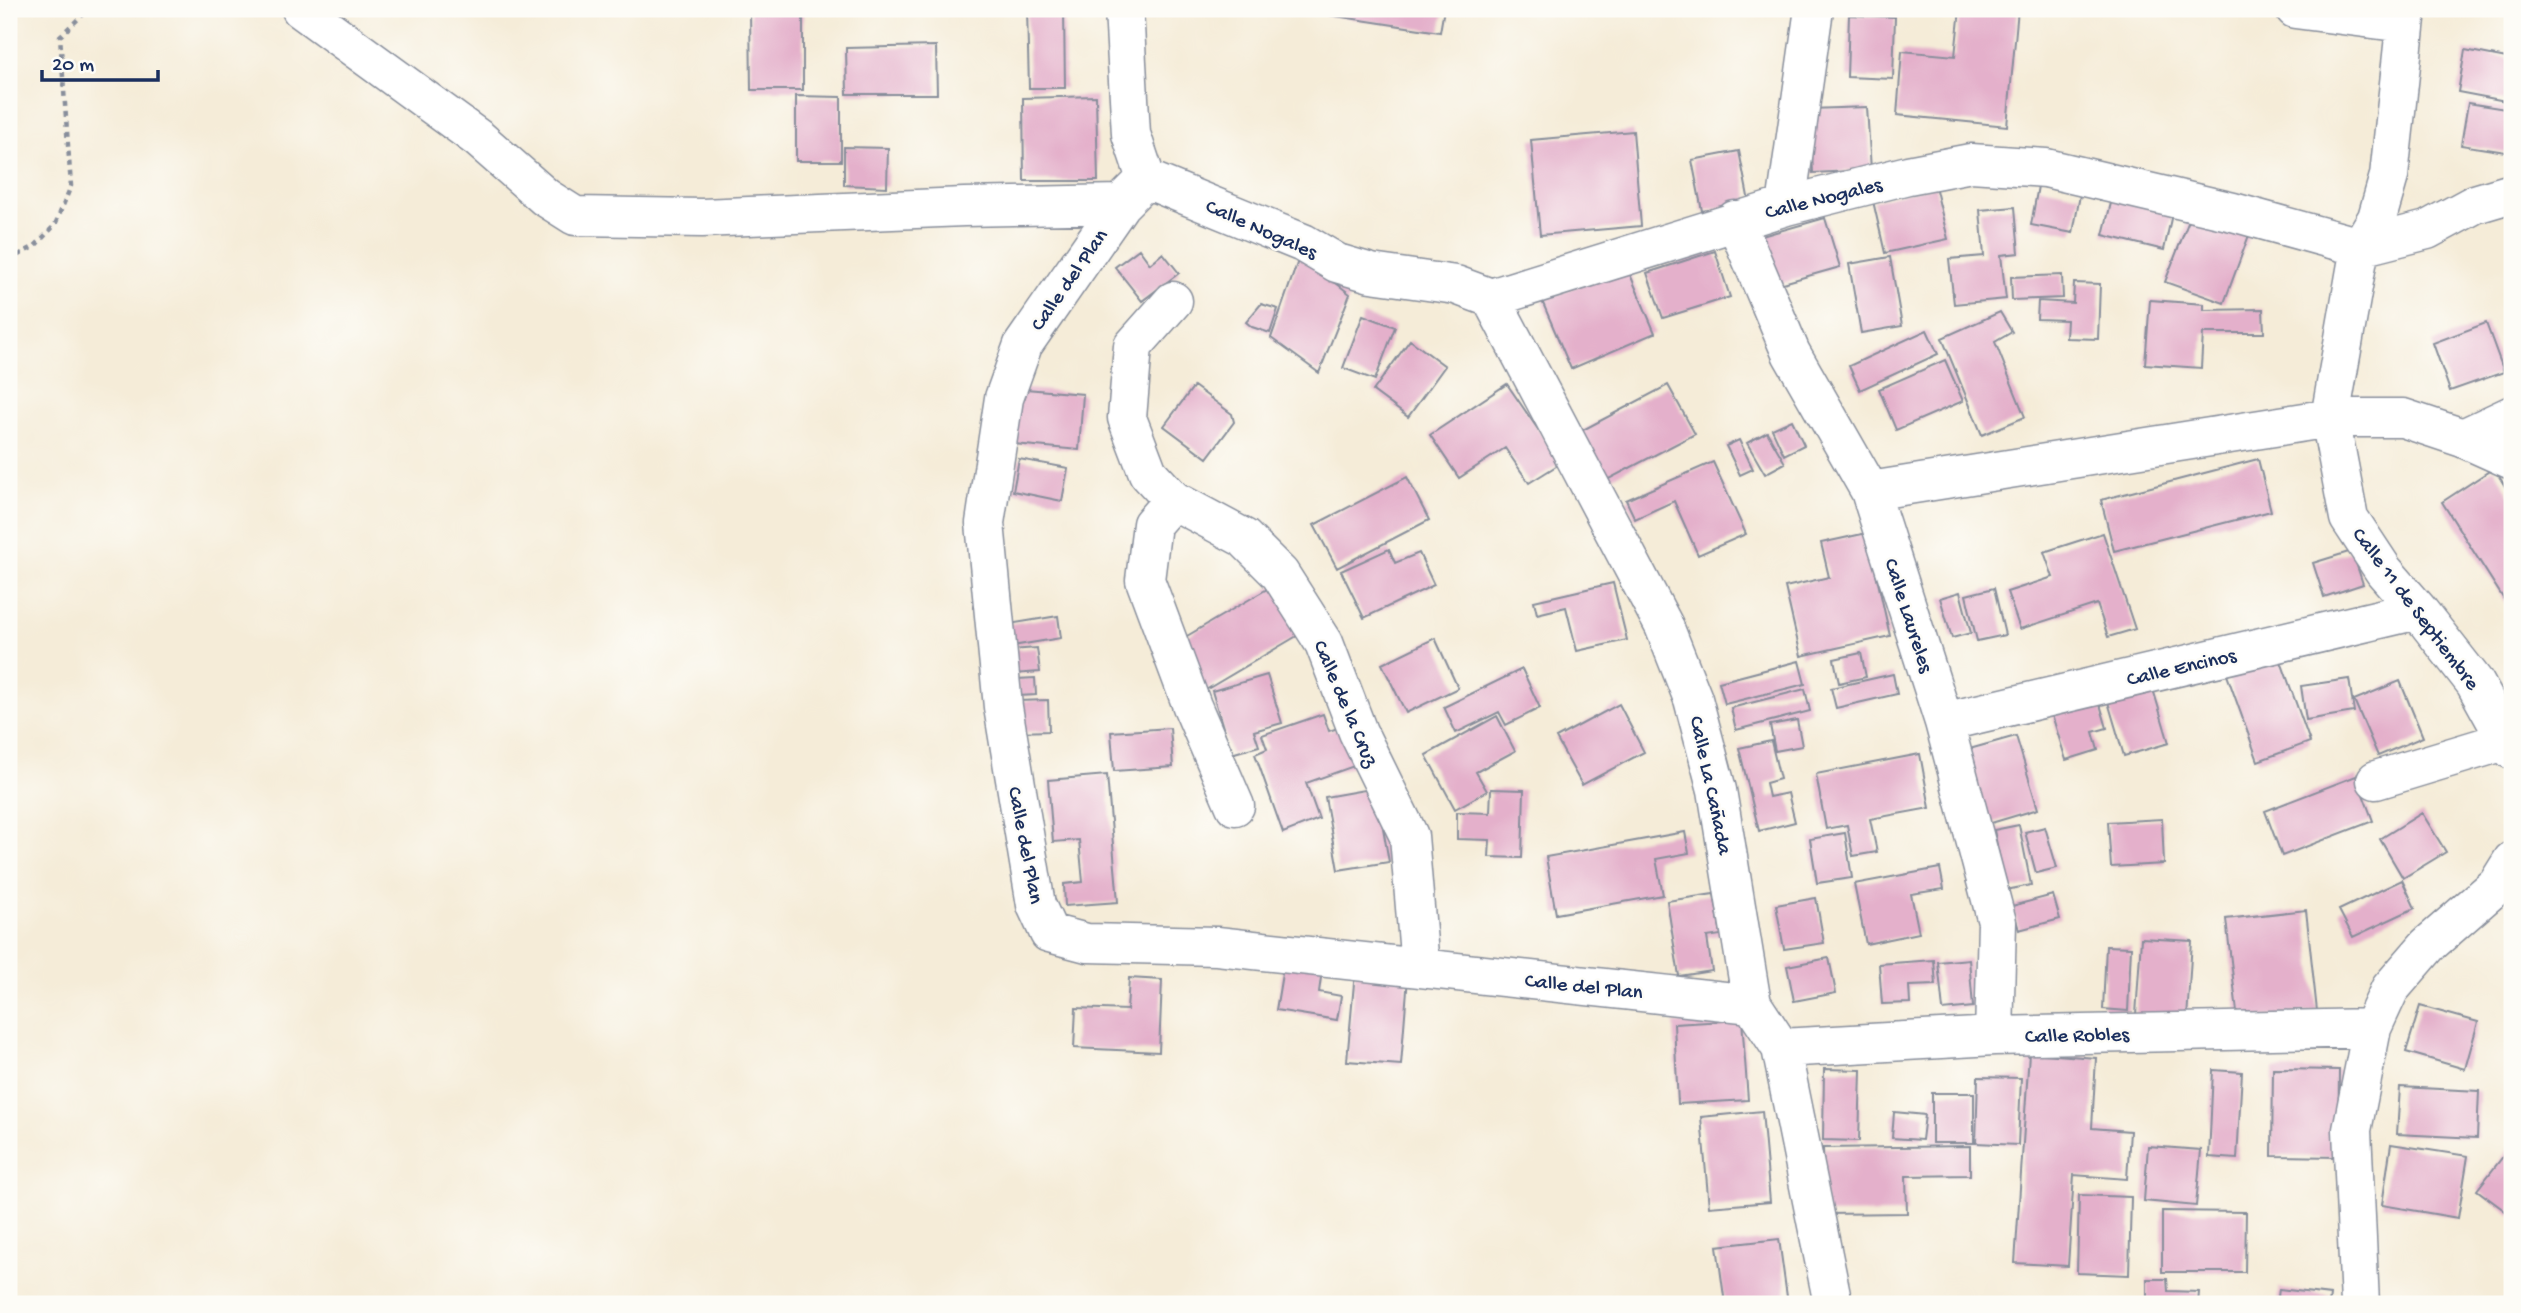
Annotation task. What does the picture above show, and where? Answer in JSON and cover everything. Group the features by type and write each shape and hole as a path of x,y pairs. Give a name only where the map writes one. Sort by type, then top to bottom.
{"street":[{"path":"302,9 479,139 545,197 575,216 702,218 964,207 1133,191 1124,9"},
{"path":"1786,206 1814,9"},
{"path":"2295,9 2406,16"},
{"name":"Calle 11 de Septiembre","path":"2406,16 2389,176 2377,218 2360,247 2330,418 2349,518 2384,571 2475,683 2510,745"},
{"name":"Calle Nogales","path":"1133,191 1303,243 1337,263 1371,273 1457,285 1491,298 1735,220 1971,163 2046,168 2233,212 2360,247 2427,230 2475,204 2512,193"},
{"name":"Calle del Plan","path":"1133,191 1023,345 1004,398 985,523 1003,707 1036,905 1049,933 1087,943 1217,946 1752,1003"},
{"name":"Calle Laureles","path":"1735,220 1791,353 1870,491 1944,722 1997,922 1994,1036"},
{"name":"Calle La Cañada","path":"1491,298 1664,626 1693,699 1717,790 1752,1003 1781,1048 1833,1304"},
{"name":"Calle de la Cruz","path":"1173,301 1132,346 1127,418 1148,473 1173,500 1244,537 1280,574 1324,643 1358,733 1409,836 1420,967"},
{"path":"2463,438 2512,415"},
{"path":"1870,491 2330,418 2403,418 2463,438 2512,460"},
{"path":"1173,500 1152,524 1145,580 1192,706 1235,806"},
{"name":"Calle Encinos","path":"1944,722 2418,610"},
{"path":"2376,780 2510,745"},
{"path":"2360,1304 2352,1130 2372,1028 2390,989 2428,945 2497,885 2512,861"},
{"name":"Calle Robles","path":"1781,1048 1994,1036 2372,1028"}],"path":[{"path":"9,260 35,246 55,225 71,186 60,36 89,9"}],"building":[{"path":"750,9 803,9 803,90 751,90"},
{"path":"1027,9 1064,9 1065,88 1029,88"},
{"path":"1328,9 1444,9 1440,32 1328,15"},
{"path":"1960,9 2018,9 2007,126 1897,115 1902,51 1955,56"},
{"path":"1849,15 1895,17 1893,79 1847,77"},
{"path":"936,46 937,94 847,94 846,48"},
{"path":"2465,50 2512,59 2511,102 2458,92"},
{"path":"796,96 841,97 841,161 796,161"},
{"path":"1096,96 1098,181 1024,181 1023,98"},
{"path":"2468,103 2512,110 2512,153 2461,145"},
{"path":"1867,107 1871,170 1813,173 1810,109"},
{"path":"1633,131 1641,226 1540,235 1531,140"},
{"path":"844,147 888,148 887,187 844,185"},
{"path":"1739,151 1749,202 1702,211 1692,160"},
{"path":"1935,186 1948,239 1885,253 1873,201"},
{"path":"2038,186 2080,195 2073,233 2031,225"},
{"path":"2112,199 2172,214 2164,250 2103,235"},
{"path":"2015,207 2019,253 2001,255 2006,299 1954,304 1949,259 1984,256 1980,210"},
{"path":"2191,215 2249,235 2224,303 2165,282"},
{"path":"1825,218 1840,267 1776,285 1762,236"},
{"path":"1139,249 1150,264 1163,253 1179,273 1142,301 1115,267"},
{"path":"1715,251 1730,297 1663,318 1647,273"},
{"path":"1300,255 1350,294 1319,373 1271,338"},
{"path":"1890,257 1902,326 1861,333 1849,264"},
{"path":"1626,265 1655,333 1571,369 1542,301"},
{"path":"2062,275 2063,298 2012,300 2011,277"},
{"path":"2074,283 2100,284 2098,339 2066,338 2067,320 2037,319 2038,301 2073,303"},
{"path":"2150,300 2204,304 2204,310 2263,309 2264,333 2203,333 2201,368 2145,364"},
{"path":"1261,304 1278,309 1270,333 1246,322"},
{"path":"2000,312 2012,332 1995,342 2025,417 1982,435 1942,338"},
{"path":"1363,315 1395,327 1375,380 1343,368"},
{"path":"2486,323 2504,372 2450,391 2433,343"},
{"path":"1927,330 1938,354 1860,390 1849,366"},
{"path":"1410,340 1445,366 1408,417 1373,391"},
{"path":"1945,360 1963,401 1896,430 1879,389"},
{"path":"1507,384 1561,463 1529,483 1505,448 1459,478 1430,435"},
{"path":"1668,385 1695,434 1607,480 1581,431"},
{"path":"1194,386 1232,414 1234,422 1207,458 1164,426"},
{"path":"1014,388 1083,394 1079,450 1014,444"},
{"path":"1792,420 1804,445 1784,455 1772,429"},
{"path":"1767,432 1785,463 1765,474 1747,443"},
{"path":"1739,440 1753,469 1740,475 1726,446"},
{"path":"1019,459 1068,468 1062,501 1013,491"},
{"path":"2258,459 2271,511 2114,551 2101,500"},
{"path":"1713,462 1746,534 1698,555 1674,501 1635,519 1626,500"},
{"path":"2494,468 2512,498 2512,612 2442,502"},
{"path":"1407,477 1429,520 1337,568 1314,525"},
{"path":"1867,533 1890,636 1801,656 1785,587 1829,577 1821,543"},
{"path":"2103,533 2135,629 2108,637 2097,604 2020,629 2007,592 2053,577 2044,552"},
{"path":"1389,549 1395,563 1419,553 1434,585 1364,618 1341,571"},
{"path":"2352,551 2363,584 2324,597 2313,563"},
{"path":"1613,583 1627,640 1577,651 1566,607 1537,614 1534,601"},
{"path":"1274,585 1302,633 1204,691 1175,643"},
{"path":"1994,588 2005,635 1977,641 1966,595"},
{"path":"1960,592 1971,633 1952,638 1940,598"},
{"path":"1058,616 1061,638 1012,646 1009,624"},
{"path":"1435,638 1458,688 1406,713 1382,664"},
{"path":"1037,648 1040,672 1013,674 1011,650"},
{"path":"1861,653 1866,677 1839,683 1834,659"},
{"path":"2278,653 2310,742 2258,761 2226,672"},
{"path":"1799,661 1805,684 1725,704 1719,682"},
{"path":"1522,669 1540,708 1506,725 1499,712 1456,733 1444,707"},
{"path":"1893,674 1897,694 1836,708 1831,688"},
{"path":"1267,675 1282,723 1254,731 1259,746 1231,754 1212,691"},
{"path":"1035,678 1036,695 1018,696 1017,679"},
{"path":"2349,679 2354,712 2306,720 2301,686"},
{"path":"2400,681 2423,737 2378,756 2354,700"},
{"path":"1805,689 1810,711 1736,730 1731,708"},
{"path":"2153,689 2169,743 2124,756 2108,702"},
{"path":"1048,700 1049,731 1018,732 1017,701"},
{"path":"2099,701 2107,728 2093,732 2098,750 2066,760 2052,715"},
{"path":"1619,704 1644,752 1582,785 1556,738"},
{"path":"1323,714 1329,731 1344,726 1357,765 1306,783 1319,819 1283,833 1255,754 1267,749 1262,735"},
{"path":"1497,716 1515,751 1476,772 1487,791 1455,809 1426,755"},
{"path":"1797,720 1802,746 1775,751 1770,725"},
{"path":"1170,728 1173,767 1114,771 1111,732"},
{"path":"2016,736 2038,809 1988,824 1966,750"},
{"path":"1771,741 1780,779 1766,783 1769,797 1788,793 1795,822 1759,831 1739,748"},
{"path":"1920,754 1930,808 1870,819 1877,852 1853,856 1847,825 1826,829 1816,774"},
{"path":"1107,775 1118,902 1065,906 1064,884 1083,882 1079,840 1053,842 1048,780"},
{"path":"2356,776 2373,821 2282,856 2265,811"},
{"path":"1376,788 1389,862 1338,870 1325,797"},
{"path":"1491,789 1524,790 1522,858 1489,857 1490,840 1457,839 1457,812 1490,813"},
{"path":"2422,813 2446,852 2403,878 2380,839"},
{"path":"2162,819 2164,864 2111,867 2108,822"},
{"path":"2019,825 2031,885 2006,890 1994,830"},
{"path":"2045,827 2057,868 2036,873 2025,832"},
{"path":"1685,832 1689,853 1656,859 1663,895 1556,914 1546,857"},
{"path":"1845,833 1852,878 1817,883 1810,839"},
{"path":"1940,868 1944,889 1911,894 1919,933 1866,944 1854,884"},
{"path":"2402,880 2415,908 2353,937 2339,910"},
{"path":"1714,894 1721,935 1707,937 1712,971 1679,976 1667,901"},
{"path":"2053,895 2060,919 2019,930 2012,906"},
{"path":"1816,898 1824,943 1784,949 1776,905"},
{"path":"2306,910 2317,1011 2238,1020 2226,919"},
{"path":"2141,938 2192,941 2187,1019 2136,1015"},
{"path":"2106,946 2131,947 2128,1011 2103,1009"},
{"path":"1285,956 1323,963 1319,992 1341,996 1337,1020 1276,1010"},
{"path":"1829,958 1836,993 1794,1001 1787,966"},
{"path":"1969,959 1973,1007 1943,1010 1938,962"},
{"path":"1934,960 1936,985 1909,986 1910,1003 1882,1004 1879,964"},
{"path":"1355,972 1408,977 1401,1065 1347,1061"},
{"path":"1129,978 1162,980 1159,1052 1074,1048 1076,1008 1127,1010"},
{"path":"2420,1006 2478,1022 2465,1069 2406,1052"},
{"path":"1742,1020 1748,1100 1678,1104 1674,1024"},
{"path":"2029,1053 2096,1058 2092,1128 2130,1131 2127,1179 2074,1175 2068,1266 2015,1263"},
{"path":"1824,1069 1861,1070 1859,1141 1823,1140"},
{"path":"2273,1069 2339,1070 2338,1157 2272,1156"},
{"path":"2213,1070 2242,1072 2237,1159 2209,1157"},
{"path":"1978,1077 2021,1078 2018,1145 1976,1143"},
{"path":"2400,1087 2479,1091 2477,1138 2397,1134"},
{"path":"1932,1093 1974,1093 1974,1143 1932,1143"},
{"path":"1762,1111 1770,1202 1709,1207 1701,1117"},
{"path":"1894,1112 1925,1115 1922,1140 1892,1138"},
{"path":"2391,1144 2468,1156 2458,1218 2382,1205"},
{"path":"2512,1145 2512,1216 2477,1190"},
{"path":"1970,1146 1970,1175 1906,1176 1907,1213 1825,1214 1823,1148"},
{"path":"2148,1146 2201,1150 2196,1206 2144,1201"},
{"path":"2079,1195 2131,1197 2129,1275 2077,1273"},
{"path":"2162,1211 2246,1212 2245,1272 2162,1272"},
{"path":"1779,1239 1788,1304 1725,1304 1717,1246"},
{"path":"2147,1279 2167,1279 2168,1291 2199,1292 2198,1304 2147,1304"},
{"path":"2279,1289 2330,1295 2329,1304 2277,1304"}]}
